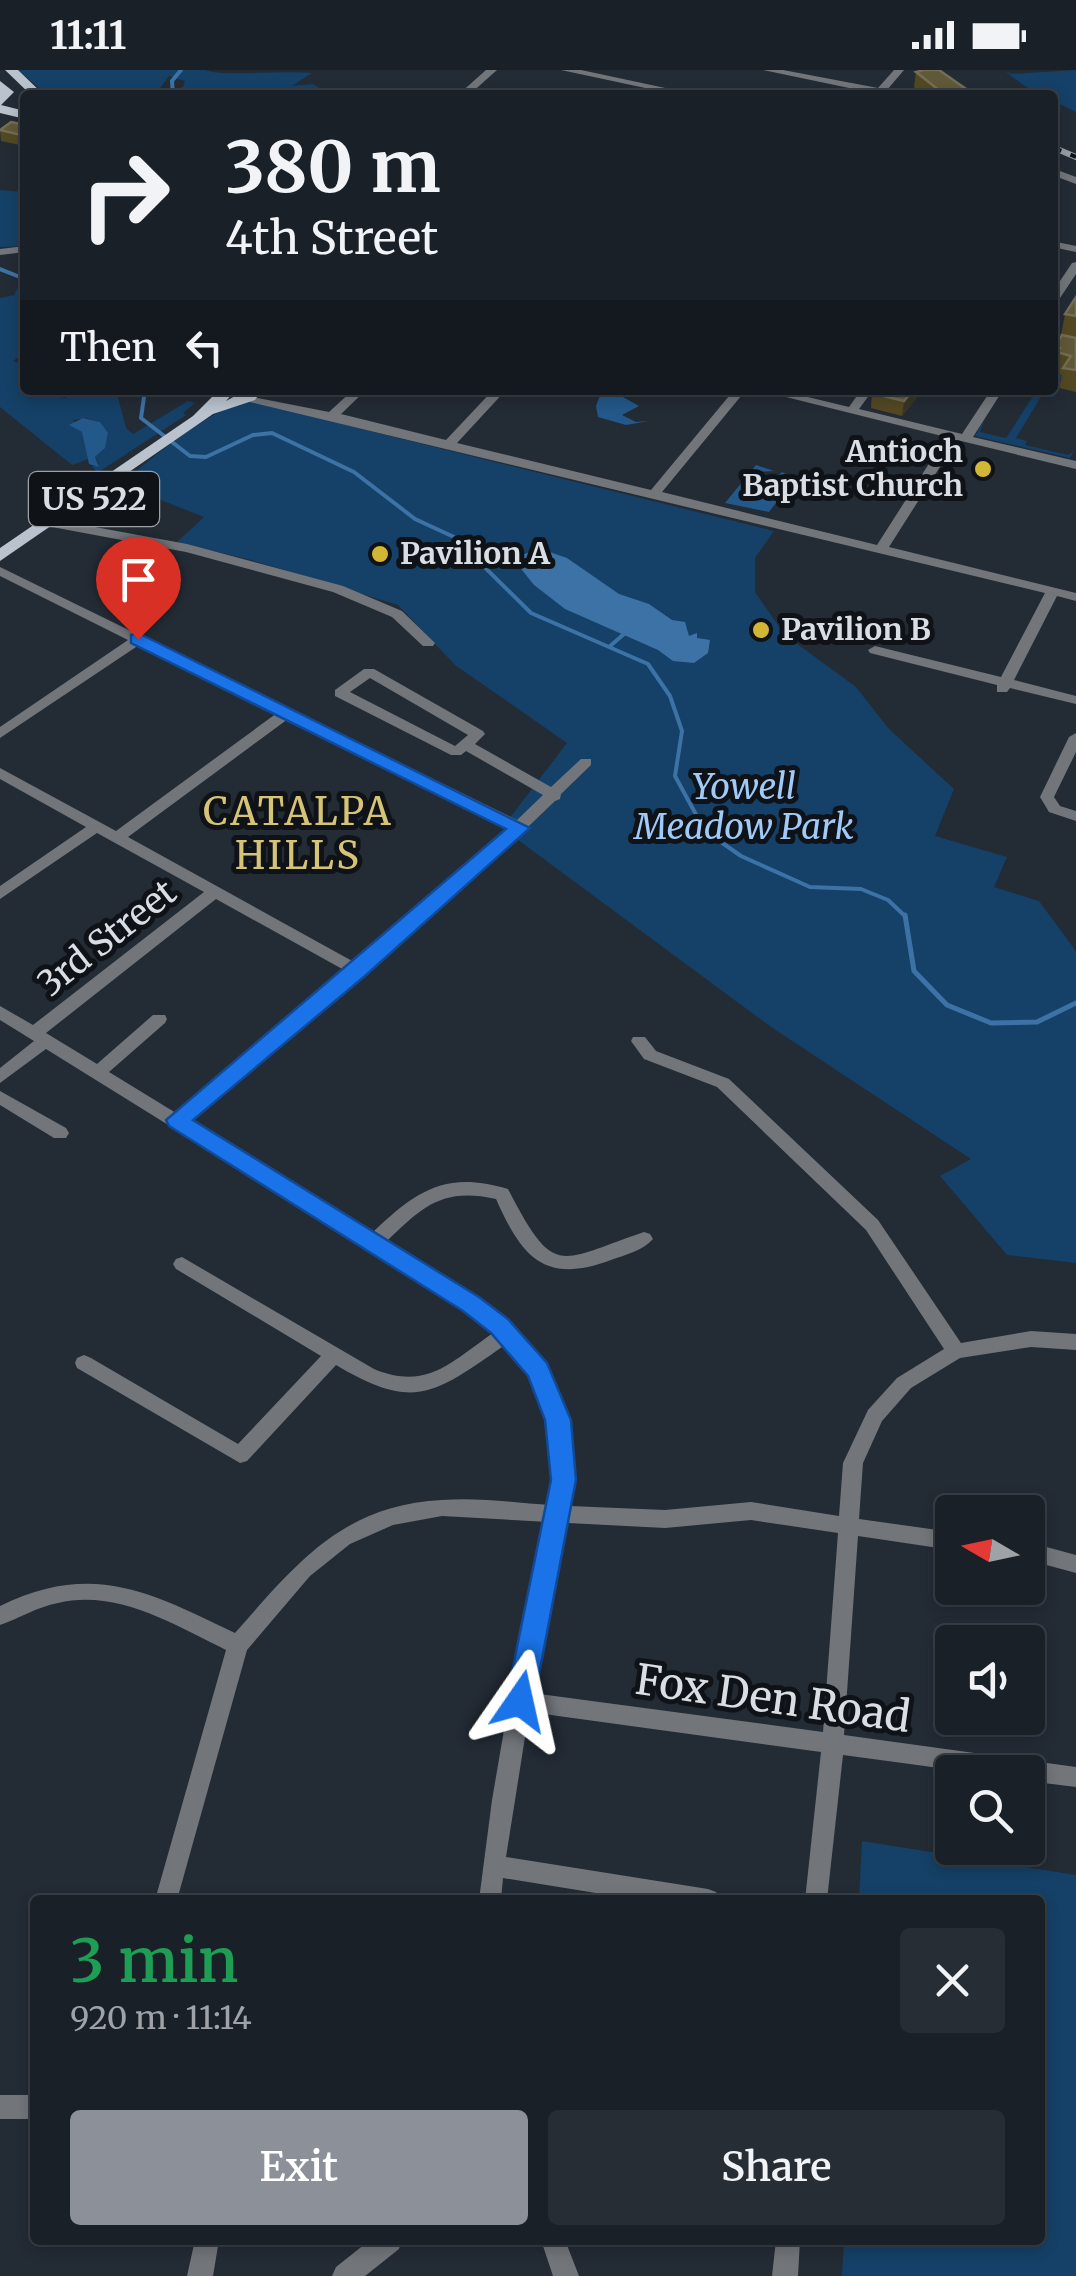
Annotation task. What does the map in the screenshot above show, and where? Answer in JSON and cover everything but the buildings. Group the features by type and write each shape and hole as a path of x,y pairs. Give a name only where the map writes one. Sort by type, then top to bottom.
{"main road":[{"path":"11,70 33,90"},
{"name":"US 522","path":"22,542 68,506 239,395"},
{"name":"US 522","path":"0,556 57,524 158,454 158,449"}],"street":[{"path":"469,90 492,70"},
{"path":"566,70 630,89 637,70"},
{"path":"768,70 865,90"},
{"path":"881,90 898,70"},
{"path":"888,82 898,90"},
{"path":"1058,293 1076,265"},
{"path":"245,395 1076,597"},
{"path":"332,416 355,395"},
{"path":"448,445 495,395"},
{"path":"653,495 736,395"},
{"path":"786,395 1076,465"},
{"path":"852,410 863,395"},
{"path":"881,549 993,395"},
{"path":"57,524 187,548 338,589 397,614 428,642"},
{"path":"0,571 520,828"},
{"path":"1004,686 1053,591"},
{"path":"0,734 138,639"},
{"path":"875,650 1004,686 1076,700"},
{"path":"370,672 478,734 464,744 456,752 340,693 370,672"},
{"path":"118,837 285,714"},
{"path":"1076,737 1047,798 1054,809 1076,816"},
{"path":"464,744 555,796"},
{"path":"177,1120 358,970 520,828 586,762"},
{"path":"0,773 358,970"},
{"path":"0,894 98,826"},
{"name":"3rd Street","path":"0,1077 40,1036 216,890"},
{"path":"0,1012 471,1304 507,1334 538,1370 558,1420 564,1480 520,1701 490,1895"},
{"path":"98,1072 159,1019"},
{"path":"639,1042 650,1055 722,1083 782,1137 872,1225 956,1351"},
{"path":"0,1097 60,1133"},
{"path":"373,1243 416,1204 449,1187 472,1185 502,1194 530,1249 555,1261 587,1265 644,1239"},
{"path":"182,1264 392,1384 413,1386 440,1376 507,1334"},
{"path":"817,1895 834,1744 854,1463 875,1416 904,1383 956,1351 1032,1338 1076,1342"},
{"path":"84,1363 240,1455 334,1354"},
{"path":"167,1895 238,1645 314,1560 366,1526 416,1510 442,1508 665,1519 751,1511 935,1538"},
{"path":"1045,1556 1076,1564"},
{"path":"0,1616 55,1594 102,1590 142,1599 238,1645"},
{"name":"Fox Den Road","path":"520,1701 1076,1777"},
{"path":"493,1866 676,1895"},
{"path":"0,2108 30,2107"},
{"path":"203,2275 206,2245"},
{"path":"344,2276 384,2245"},
{"path":"555,2245 566,2276"},
{"path":"786,2276 788,2245"}],"green space":[{"path":"18,70 312,73 292,86 313,84 323,90 170,90 183,87 185,81 169,76 159,90 41,90"},
{"path":"1004,70 1011,74 1076,70 1076,112 1058,103 1058,90 1026,87"},
{"path":"0,190 20,192 20,246 0,247"},
{"path":"18,287 20,356 13,361 20,363 20,395 117,395 126,428 133,434 188,401 195,403 183,413 186,415 97,473 92,466 99,464 95,457 103,450 108,436 100,422 73,420 83,432 88,459 72,465 0,407 0,298 14,295"},
{"path":"1034,395 1042,395 1016,438 1027,441 1025,445 1068,455 1074,451 1070,458 975,436 984,420 980,432 1006,438"},
{"name":"Yowell Meadow Park","path":"249,401 774,531 755,558 755,592 785,635 856,687 889,729 954,789 935,836 1007,857 994,887 1039,901 1076,951 1076,1263 1007,1255 940,1176 971,1159 771,1027 502,828 567,743 455,665 398,605 177,542 204,517 120,484 198,424"},
{"path":"862,1841 935,1853 935,1865 1013,1865 1076,1875 1076,2276 842,2276 844,2245 1045,2245 1045,1895 859,1895"}],"shaded area":[{"path":"600,395 619,395 639,406 622,415 636,422 649,421 626,425 598,417 596,406"},
{"path":"83,418 100,422 108,433 105,448 95,457 99,467 89,464 82,432 69,425"},
{"path":"756,465 774,471 760,472 755,479 770,483 782,472 792,477 792,482 769,512 725,503"},
{"path":"541,549 567,558 619,594 649,604 672,620 685,622 689,636 697,633 697,638 710,640 708,653 694,663 673,661 658,650 565,609 534,585 518,565 521,555"}],"waterway":[{"path":"173,90 172,81 181,70"},
{"path":"0,269 20,277"},
{"path":"144,395 141,418 190,456 206,457 253,435 272,433 354,472 415,519 454,537 531,613 609,647"},
{"path":"609,647 624,634"},
{"path":"609,647 648,664 670,696 682,731 675,776 705,831 741,856 810,887 861,889 888,900 905,916"},
{"path":"905,916 914,971 947,1005 991,1023 1037,1022 1076,1003"}],"railway":[{"path":"1058,150 1076,157"}],"place":[{"name":"Antioch Baptist Church","path":"983,469"},
{"name":"Pavilion A","path":"380,554"},
{"name":"Pavilion B","path":"761,630"}],"district":[{"name":"CATALPA HILLS","path":"298,834"}],"route":[{"path":"138,639 520,828 358,970 177,1120 471,1304 499,1326 538,1370 558,1420 564,1480 520,1701"}]}
